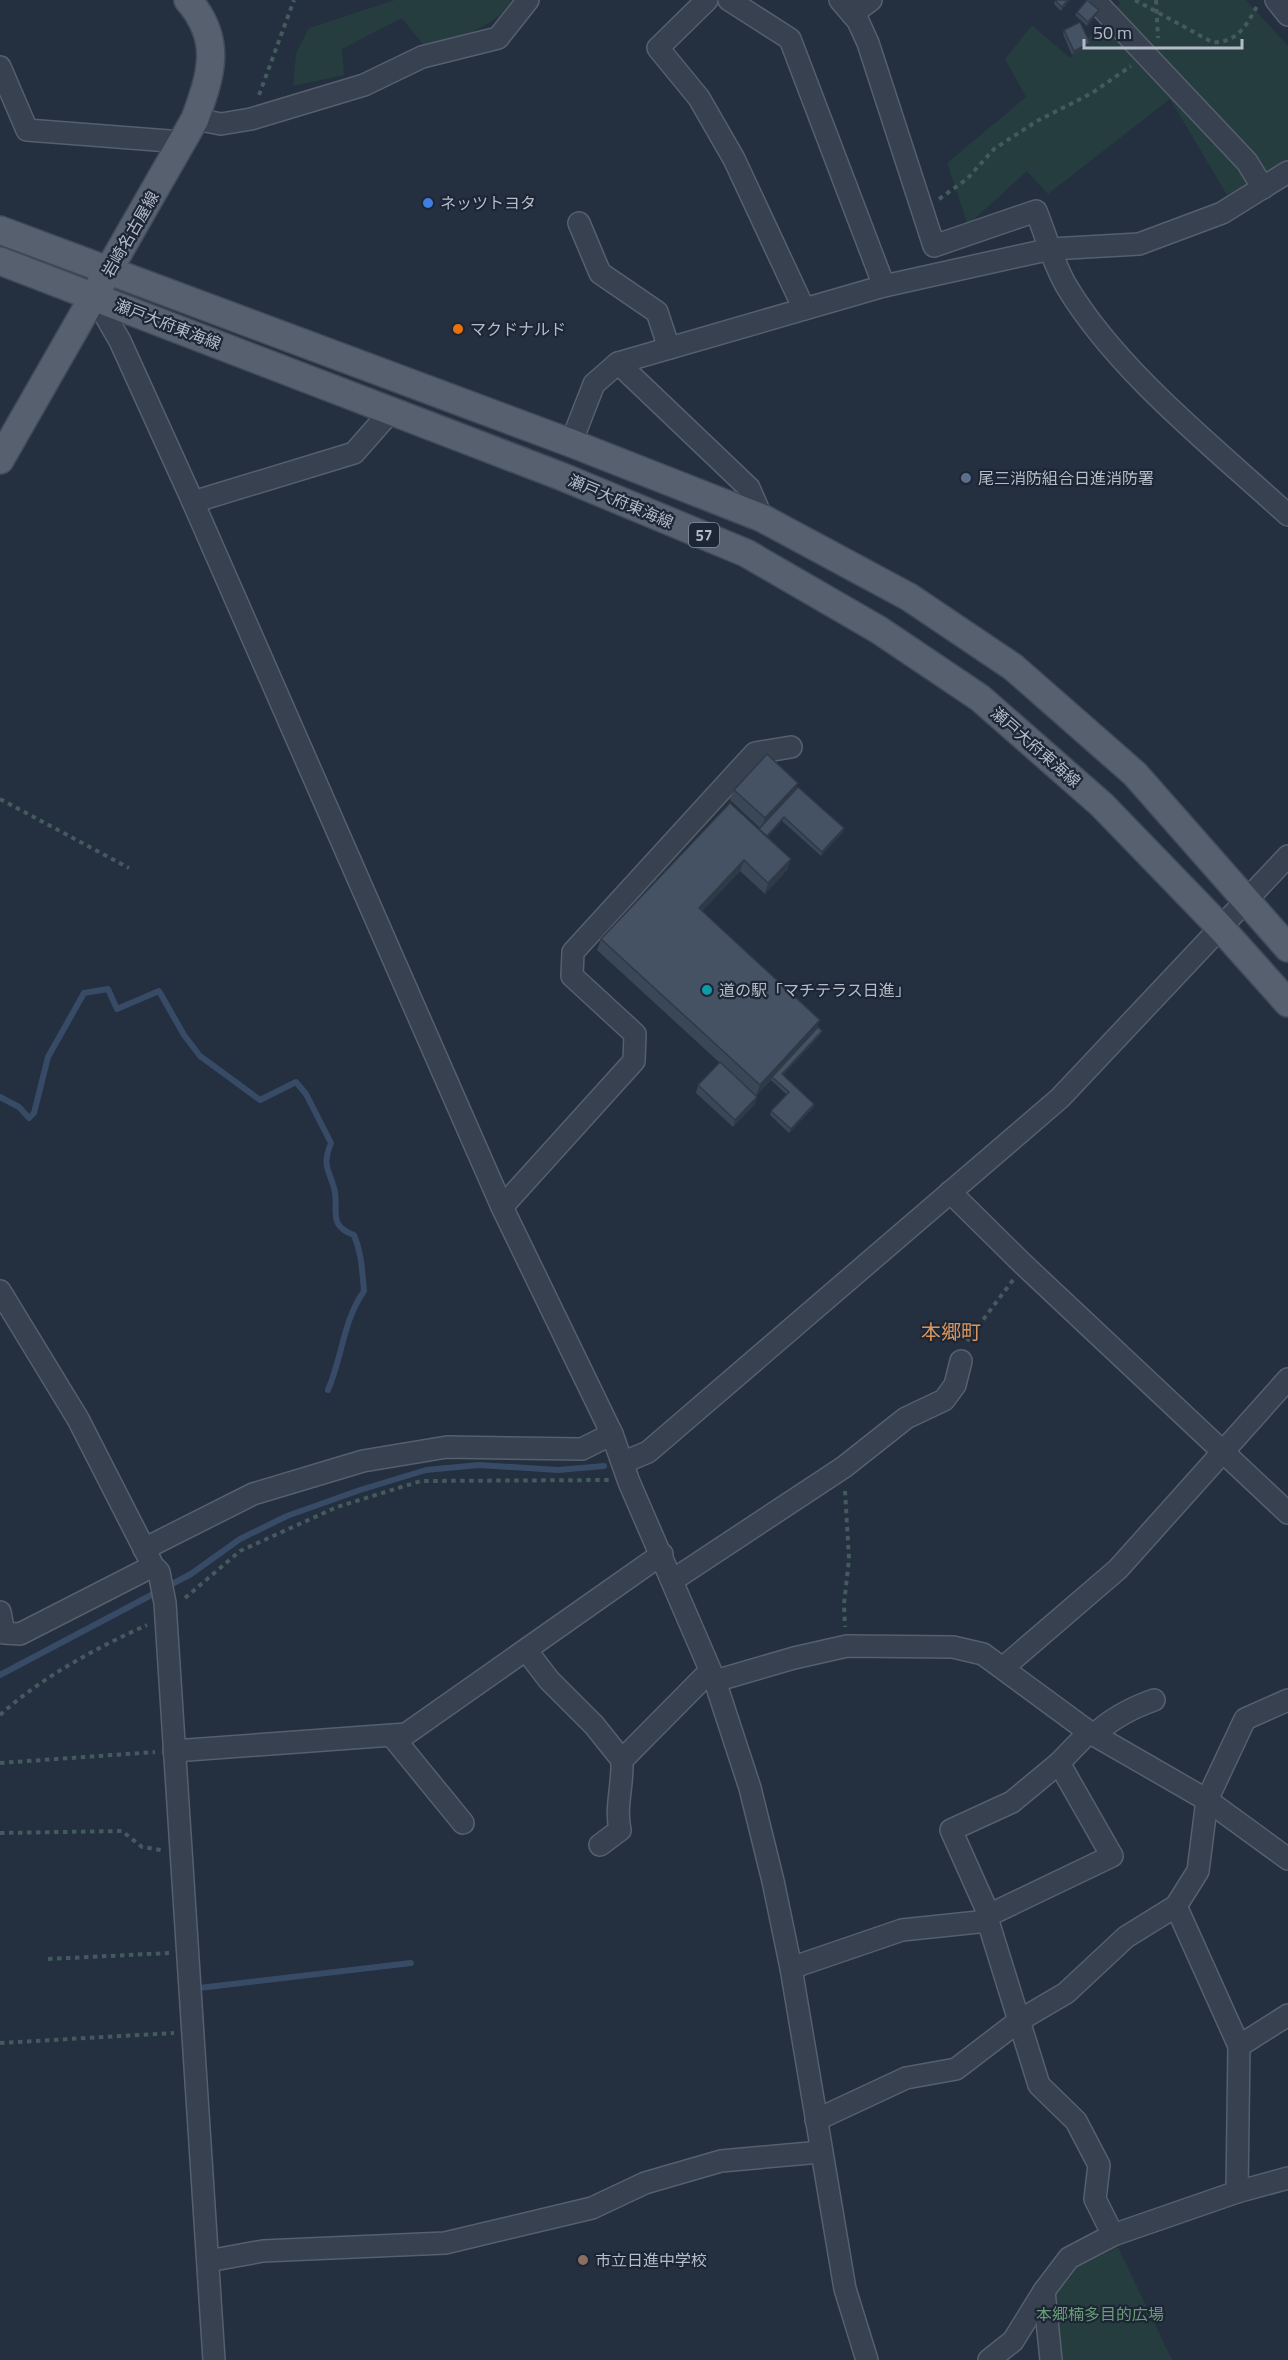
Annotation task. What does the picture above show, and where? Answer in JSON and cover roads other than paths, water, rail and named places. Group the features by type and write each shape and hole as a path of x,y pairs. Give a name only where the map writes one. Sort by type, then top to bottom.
{"main road":[{"name":"岩崎名古屋線","path":"0,460 188,131 210,79 211,50 203,23 188,0"},
{"name":"瀬戸大府東海線","path":"0,230 762,518 909,597 1012,667 1135,774 1288,948"},
{"name":"瀬戸大府東海線","path":"0,261 563,477 746,553 879,630 980,698 1102,805 1220,927 1288,1003"}],"street":[{"path":"0,67 27,130 188,131 251,119 364,85 422,57 498,38 528,0"},
{"path":"707,0 658,48 699,98 728,149 804,309"},
{"path":"729,0 790,39 884,286"},
{"path":"871,0 846,7 868,43 934,246 1036,211 1066,285 1096,329 1140,378 1288,515"},
{"path":"1276,0 1288,15"},
{"path":"1098,5 1247,162 1263,188"},
{"path":"571,444 594,384 618,363 884,286 1051,249 1139,244 1222,213 1288,172"},
{"path":"579,223 600,273 657,312 669,348"},
{"path":"94,296 120,341 193,502 502,1207 612,1434 712,1676 750,1788 791,1968 844,2289 867,2360"},
{"path":"618,363 748,488 762,518"},
{"path":"193,502 354,453 391,411"},
{"path":"502,1207 634,1061 635,1034 572,976 573,952 755,753 791,747"},
{"path":"626,1472 1060,1098 1245,899 1288,856"},
{"path":"950,1192 1023,1264 1288,1513"},
{"path":"0,1291 78,1419 152,1562 165,1609 214,2360"},
{"path":"673,1580 844,1467 906,1418 952,1393 961,1361"},
{"path":"1004,1667 1118,1569 1288,1379"},
{"path":"0,1612 4,1634 20,1634 152,1562 254,1494 363,1461 447,1447 582,1449 612,1434"},
{"path":"174,1751 406,1734 662,1554"},
{"path":"622,1760 712,1676 847,1646 954,1647 983,1654 1004,1667 1092,1733 1207,1800 1288,1859"},
{"path":"526,1650 549,1680 594,1725 622,1760 623,1784 617,1809 620,1830 600,1845"},
{"path":"1113,2235 1095,2199 1099,2165 1076,2121 1039,2085 989,1918 951,1830 1012,1802 1092,1733 1113,1718 1154,1700"},
{"path":"816,2120 906,2078 956,2069 1020,2020 1066,1993 1126,1937 1176,1906 1198,1871 1207,1800 1245,1719 1288,1700"},
{"path":"392,1736 464,1823"},
{"path":"791,1968 902,1930 989,1918 1112,1856 1059,1763"},
{"path":"1176,1906 1239,2046 1237,2192"},
{"path":"1239,2046 1288,2014"},
{"path":"208,2261 262,2251 445,2243 592,2208 645,2183 721,2161 821,2152"},
{"path":"989,2360 1013,2341 1044,2290 1069,2258 1113,2235 1237,2192 1288,2178"},
{"path":"1044,2290 1051,2360"}],"waterway":[{"path":"0,1097 19,1107 29,1118 34,1113 48,1057 84,993 108,989 117,1009 159,991 184,1035 200,1056 260,1100 296,1082 306,1094 331,1143 326,1162 334,1188 337,1221 345,1231 354,1235 362,1270 364,1291 351,1315 328,1390"},
{"path":"0,1675 191,1574 240,1539 287,1516 360,1490 426,1470 479,1465 558,1470 604,1466"},
{"path":"199,1988 411,1963"}],"place":[{"name":"ネッツトヨタ","path":"428,203"},
{"name":"マクドナルド","path":"458,329"},
{"name":"尾三消防組合日進消防署","path":"966,478"},
{"name":"道の駅「マチテラス日進」","path":"707,990"},
{"name":"市立日進中学校","path":"583,2260"}],"district":[{"name":"本郷町","path":"951,1331"}],"park label":[{"name":"本郷楠多目的広場","path":"1100,2314"}]}
